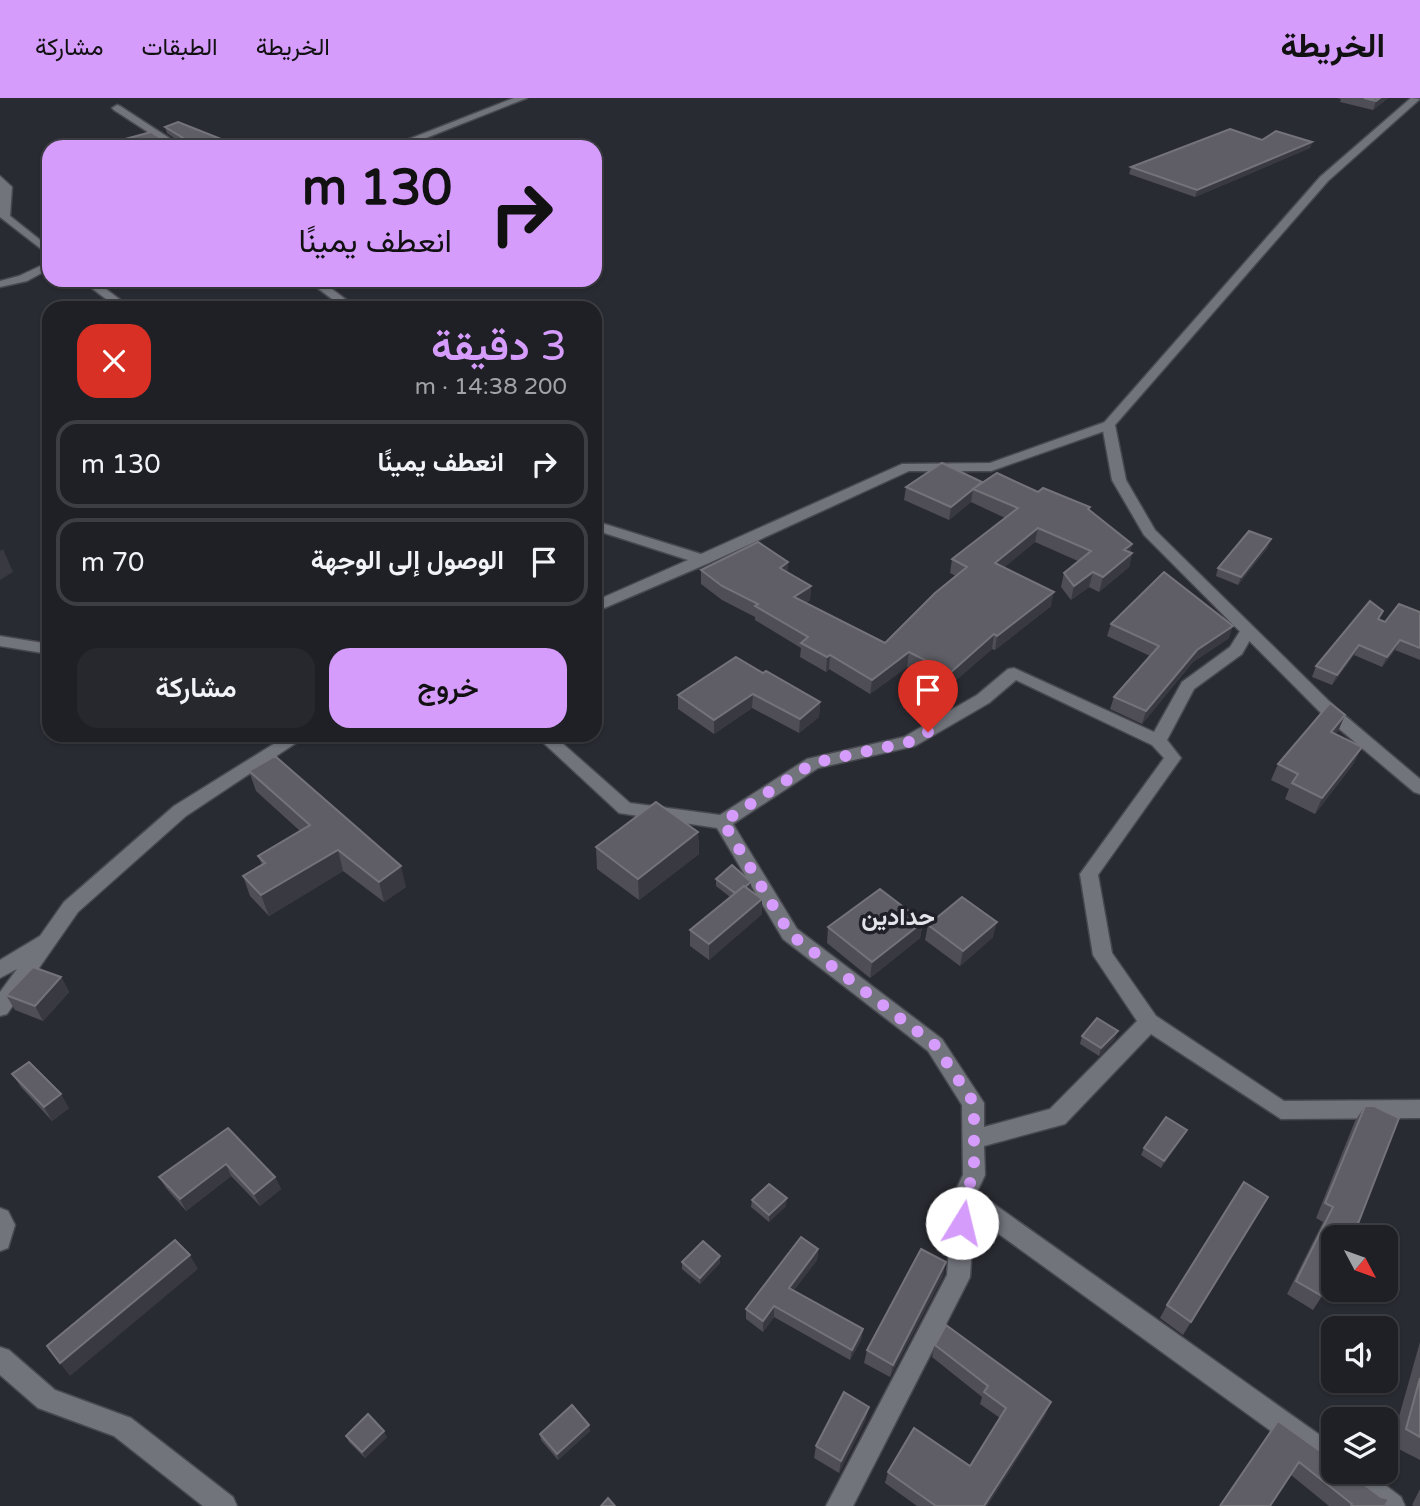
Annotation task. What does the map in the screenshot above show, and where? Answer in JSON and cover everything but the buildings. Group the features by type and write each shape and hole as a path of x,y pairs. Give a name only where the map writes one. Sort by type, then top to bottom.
{"street":[{"path":"412,140 522,98"},
{"path":"602,604 908,467 991,467 1108,425 1324,179 1416,98"},
{"path":"117,108 167,140"},
{"path":"0,179 7,187 5,217 42,246"},
{"path":"0,284 23,279 42,269"},
{"path":"96,287 116,301"},
{"path":"322,287 342,301"},
{"path":"1108,425 1119,480 1149,532 1330,712 1420,788"},
{"path":"602,527 704,560"},
{"path":"1158,741 1188,686 1236,650 1247,631"},
{"path":"0,641 42,648"},
{"path":"551,742 625,809 723,822 813,763 909,742 983,699 1014,673 1158,741 1173,758 1089,874 1103,955 1149,1022 1281,1110 1420,1109"},
{"path":"0,1008 71,906 180,811 289,742"},
{"path":"723,822 790,934 935,1045 974,1103 974,1175 964,1195 958,1277 839,1506"},
{"path":"0,970 50,936"},
{"path":"974,1139 1056,1117 1149,1022"},
{"path":"964,1195 1321,1452"},
{"path":"0,1218 4,1225 0,1240"},
{"path":"0,1359 47,1399 122,1427 224,1506"},
{"path":"1364,1484 1392,1506"}],"district":[{"name":"حدادين","path":"898,917"}],"route":[{"path":"928,732 909,742 813,763 723,822 790,934 935,1045 974,1103 974,1175 964,1195 962,1223"}]}
